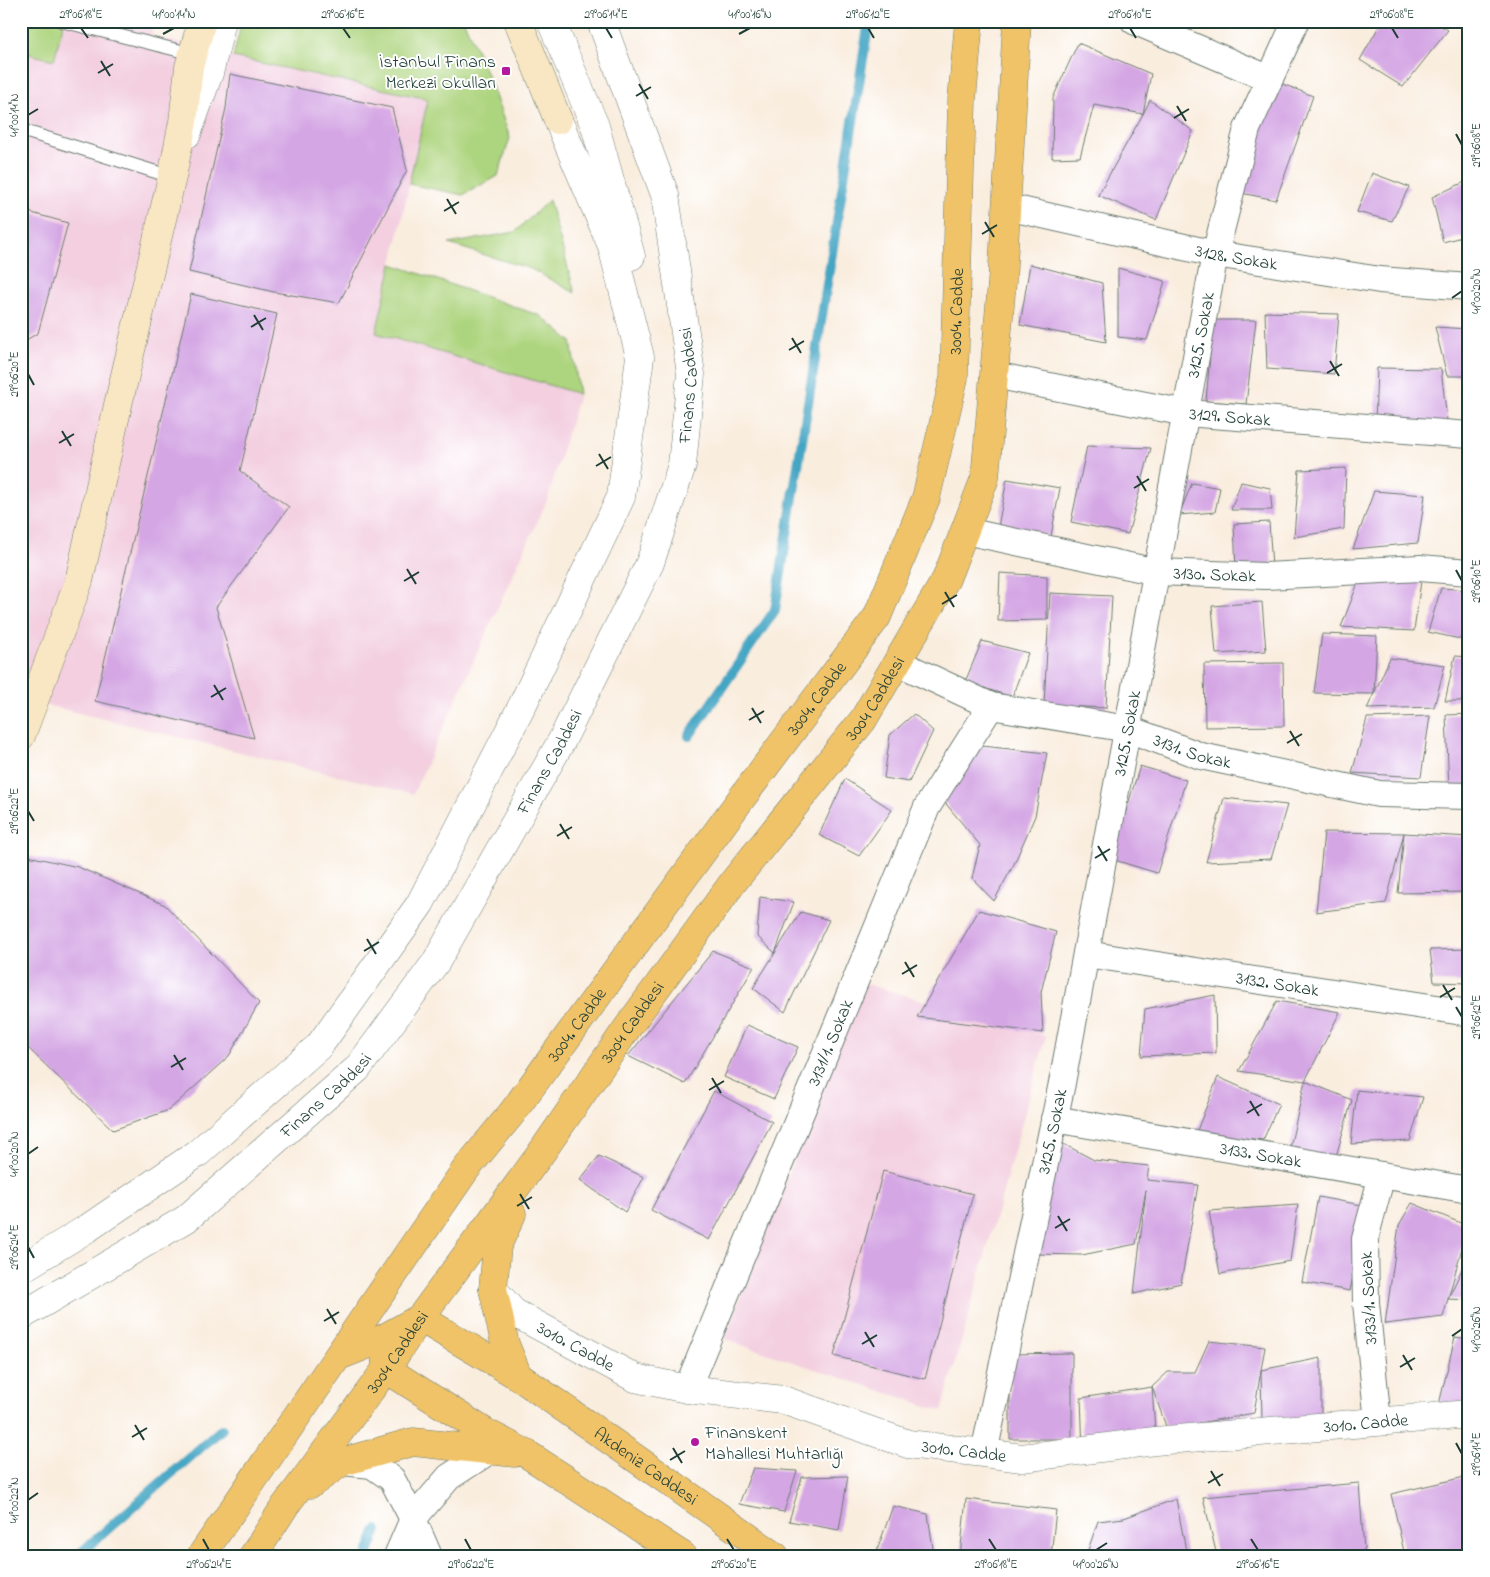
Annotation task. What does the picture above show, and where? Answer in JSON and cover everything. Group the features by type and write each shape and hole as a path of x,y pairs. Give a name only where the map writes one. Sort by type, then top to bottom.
{"main road":[{"path":"21,736 78,581 172,177 183,122 189,67 202,21"},
{"path":"518,21 558,120"},
{"name":"3004. Cadde","path":"397,1270 466,1169 512,1114 747,791 877,617 926,498 954,378 962,100 968,21"},
{"path":"965,531 985,478 1002,282 1017,21"},
{"name":"3004 Caddesi","path":"285,1506 386,1369 420,1318 539,1156 628,1027 734,881 863,720 946,580 965,531"},
{"path":"518,1376 505,1344 493,1289 497,1246 539,1156"},
{"path":"397,1270 383,1325 386,1369 485,1432 527,1454 683,1556"},
{"path":"201,1556 397,1270"},
{"path":"339,1356 384,1338 420,1318"},
{"name":"Akdeniz Caddesi","path":"420,1318 518,1376 775,1556"},
{"path":"253,1556 285,1506 342,1462 413,1442 527,1454"}],"street":[{"path":"172,177 209,73 222,21"},
{"path":"21,1269 88,1228 198,1152 319,1046 420,904 522,706 621,497 640,357 634,264 595,126 551,21"},
{"name":"Finans Caddesi","path":"21,1316 186,1219 357,1069 436,962 561,742 650,563 682,465 691,374 665,195 601,21"},
{"path":"1134,21 1270,78"},
{"name":"3125. Sokak","path":"984,1454 1054,1119 1086,954 1215,254 1246,129 1296,21"},
{"path":"558,120 612,246 640,357"},
{"name":"3128. Sokak","path":"1007,207 1215,254 1380,280 1469,287"},
{"name":"3129. Sokak","path":"994,375 1186,413 1469,435"},
{"name":"3130. Sokak","path":"965,531 1157,572 1266,576 1420,568 1469,572"},
{"name":"3131. Sokak","path":"897,662 991,706 1128,730 1201,756 1379,794 1469,796"},
{"name":"3131/1. Sokak","path":"687,1389 927,807 991,706"},
{"name":"3132. Sokak","path":"1086,954 1469,1013"},
{"name":"3133. Sokak","path":"1054,1119 1469,1190"},
{"name":"3133/1. Sokak","path":"1378,1422 1366,1304 1365,1239 1382,1175"},
{"name":"3010. Cadde","path":"493,1289 512,1312 636,1378 687,1389 782,1400 908,1444 984,1454 1022,1458 1155,1441 1469,1414"},
{"path":"397,1556 413,1519 449,1477 489,1451"},
{"path":"342,1462 372,1464 392,1479 413,1519 429,1556"}],"lane":[{"path":"61,21 92,25 193,54"},
{"path":"21,130 172,177"}],"shaded area":[{"path":"21,21 154,21 151,36 233,57 428,99 377,332 579,394 548,498 413,794 21,699"},
{"path":"863,983 1046,1036 942,1411 724,1339"}],"green space":[{"path":"21,21 64,21 54,60 21,52"},
{"path":"242,21 464,21 490,81 510,138 498,176 463,195 409,184 428,99 233,57"},
{"path":"549,200 575,293 531,269 449,244 515,232"},
{"path":"392,264 541,316 571,341 579,394 376,333"}],"building":[{"path":"1382,21 1432,21 1448,30 1403,87 1360,60"},
{"path":"1078,43 1151,74 1143,114 1094,105 1080,157 1052,158 1053,98"},
{"path":"230,74 392,108 407,170 339,303 274,292 189,272 226,108"},
{"path":"1270,79 1313,96 1276,200 1231,191"},
{"path":"1150,100 1193,131 1156,220 1098,195"},
{"path":"1372,173 1409,187 1392,221 1357,212"},
{"path":"1469,180 1469,235 1443,242 1432,197"},
{"path":"21,210 68,223 38,333 21,343"},
{"path":"1030,264 1102,283 1106,342 1020,325"},
{"path":"1118,268 1165,281 1147,340 1118,337"},
{"path":"191,294 277,314 240,471 289,507 216,607 254,738 95,701"},
{"path":"1265,312 1339,314 1334,374 1267,369"},
{"path":"1213,320 1256,320 1246,404 1206,401"},
{"path":"1435,327 1469,329 1469,376 1447,376"},
{"path":"1377,368 1441,369 1448,428 1375,423"},
{"path":"1087,446 1151,448 1128,534 1071,522"},
{"path":"1346,468 1344,529 1294,537 1299,470"},
{"path":"1007,479 1060,488 1051,536 998,527"},
{"path":"1241,482 1270,488 1272,510 1231,510"},
{"path":"1192,483 1220,488 1215,512 1179,515"},
{"path":"1374,491 1425,495 1418,543 1353,549"},
{"path":"1269,522 1272,567 1236,569 1234,524"},
{"path":"1000,573 1047,576 1047,620 998,621"},
{"path":"1421,581 1414,631 1341,627 1358,583"},
{"path":"1441,588 1469,590 1469,641 1428,632"},
{"path":"1050,593 1112,596 1106,708 1044,705"},
{"path":"1262,602 1266,651 1216,654 1212,606"},
{"path":"1322,634 1377,636 1374,694 1314,693"},
{"path":"982,641 1028,653 1012,697 965,682"},
{"path":"1455,656 1469,657 1469,701 1445,701"},
{"path":"1390,658 1445,665 1434,707 1367,709"},
{"path":"1283,663 1284,726 1205,727 1204,664"},
{"path":"914,714 933,731 909,782 884,778 890,735"},
{"path":"1469,714 1469,790 1449,791 1446,715"},
{"path":"1430,716 1421,777 1352,773 1367,718"},
{"path":"982,746 1047,753 1035,816 1014,864 994,901 972,878 980,845 942,799"},
{"path":"1140,766 1186,780 1157,873 1111,859"},
{"path":"845,779 892,810 859,856 819,835"},
{"path":"1224,798 1287,805 1271,859 1206,862"},
{"path":"1324,832 1404,833 1386,903 1316,912"},
{"path":"1404,833 1469,837 1469,892 1398,893"},
{"path":"28,856 78,867 165,905 259,1003 229,1056 169,1110 113,1130 21,1039 21,860"},
{"path":"760,897 794,902 775,953 757,936"},
{"path":"979,910 1056,932 1041,992 1043,1033 917,1017"},
{"path":"801,912 829,920 785,1012 753,988"},
{"path":"1469,949 1469,983 1434,982 1430,950"},
{"path":"713,951 754,967 685,1084 628,1056"},
{"path":"1215,995 1216,1053 1141,1056 1145,1009"},
{"path":"1277,1001 1340,1012 1305,1081 1239,1071"},
{"path":"747,1025 798,1047 774,1099 724,1077"},
{"path":"1218,1077 1279,1104 1263,1140 1196,1133"},
{"path":"1305,1081 1352,1100 1335,1160 1289,1152"},
{"path":"1357,1090 1423,1097 1410,1141 1351,1144"},
{"path":"714,1091 772,1122 709,1240 651,1210"},
{"path":"1060,1142 1094,1160 1149,1166 1147,1180 1198,1185 1181,1283 1134,1294 1146,1190 1136,1244 1082,1255 1034,1254"},
{"path":"599,1156 644,1177 625,1212 580,1180"},
{"path":"883,1171 973,1194 925,1379 834,1356"},
{"path":"1318,1197 1367,1206 1350,1291 1302,1282"},
{"path":"1412,1203 1468,1226 1443,1317 1385,1324 1399,1225"},
{"path":"1298,1205 1290,1261 1220,1274 1209,1211"},
{"path":"1469,1254 1469,1300 1448,1299"},
{"path":"1455,1337 1469,1339 1469,1410 1436,1417"},
{"path":"1209,1341 1265,1347 1254,1413 1167,1429 1152,1387 1168,1372 1195,1372"},
{"path":"1072,1353 1072,1439 1010,1439 1010,1354"},
{"path":"1321,1358 1321,1418 1262,1421 1261,1370"},
{"path":"1152,1387 1155,1430 1083,1451 1081,1398"},
{"path":"753,1468 797,1471 784,1512 739,1504"},
{"path":"848,1476 839,1530 789,1521 802,1477"},
{"path":"1469,1476 1469,1556 1405,1556 1391,1494"},
{"path":"1359,1483 1364,1551 1334,1556 1217,1556 1203,1497"},
{"path":"966,1499 1056,1510 1051,1556 960,1556"},
{"path":"1176,1499 1187,1556 1086,1556 1098,1521 1124,1518"},
{"path":"893,1506 928,1514 934,1556 875,1556"}],"waterway":[{"path":"689,736 775,610 869,21"},
{"path":"77,1556 222,1429"},
{"path":"367,1556 377,1530"}],"place":[{"name":"İstanbul Finans Merkezi Okulları","path":"506,71"},
{"name":"Finanskent Mahallesi Muhtarlığı","path":"695,1442"}]}
